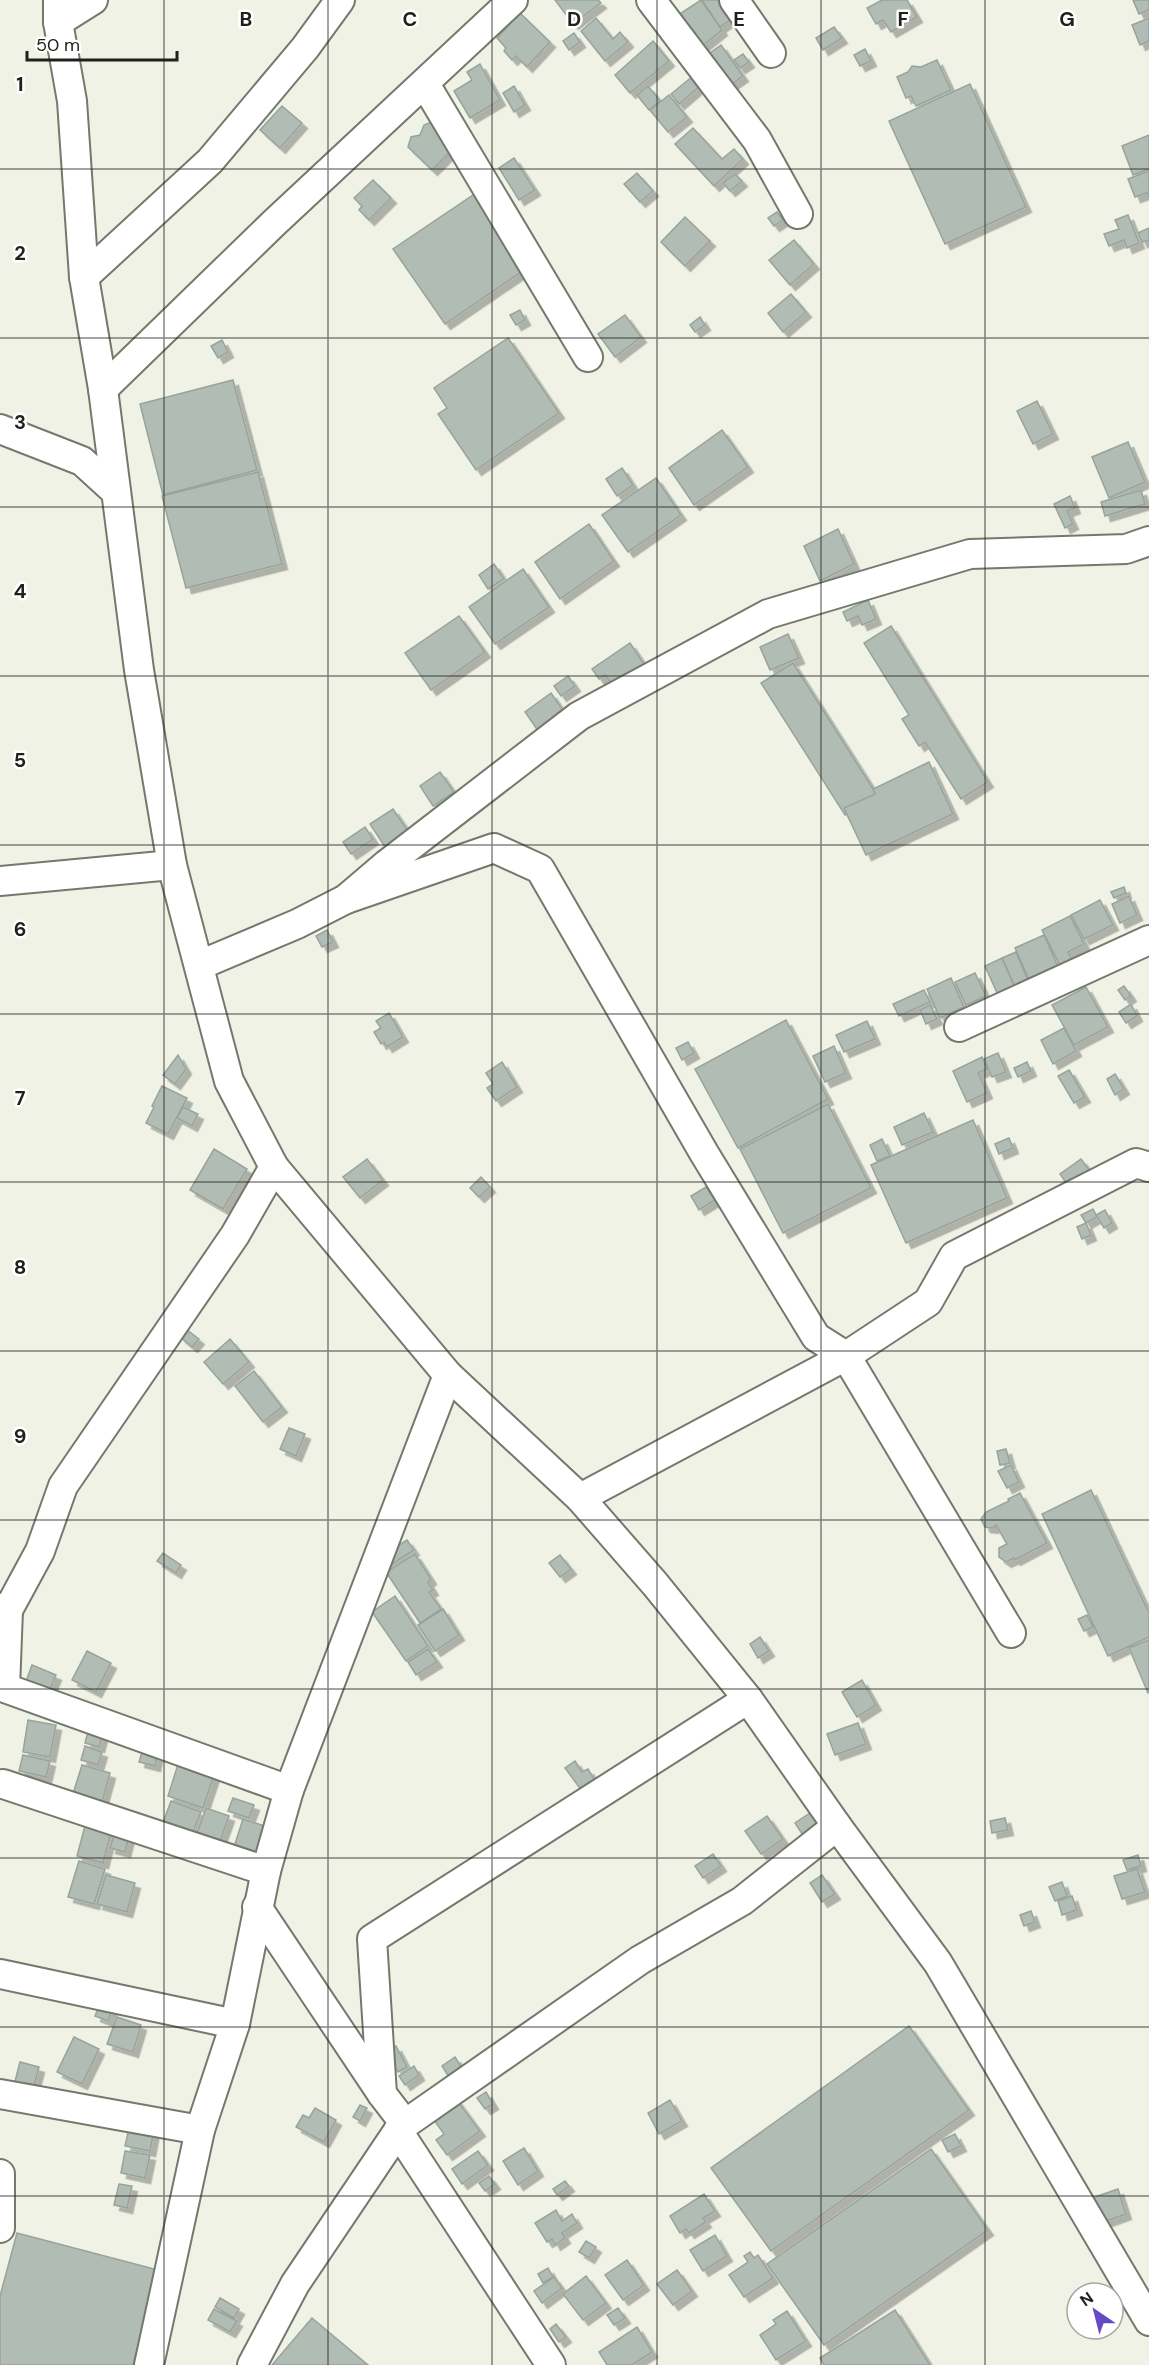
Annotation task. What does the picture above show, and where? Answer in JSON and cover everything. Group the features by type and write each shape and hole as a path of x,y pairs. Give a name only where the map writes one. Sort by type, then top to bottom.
{"street":[{"path":"93,0 58,11 72,101 84,278 103,389 139,670 172,865 229,1081 274,1167 448,1375 580,1498 655,1584 748,1699 938,1964 1147,2315"},
{"path":"84,278 210,161 305,48 340,0"},
{"path":"103,389 274,223 513,0"},
{"path":"651,0 757,140 798,214"},
{"path":"734,0 771,52"},
{"path":"425,84 588,357"},
{"path":"0,429 82,461 116,492"},
{"path":"346,899 387,864 579,716 768,615 970,554 1126,549 1149,541"},
{"path":"200,965 297,924 346,899 494,848 540,869 704,1153 816,1337 846,1356 1011,1633"},
{"path":"0,881 172,865"},
{"path":"959,1027 1149,940"},
{"path":"580,1498 846,1356 928,1302 954,1256 1136,1163 1149,1167"},
{"path":"274,1167 236,1235 63,1486 40,1551 4,1609 5,1688 289,1790"},
{"path":"149,2365 200,2130 235,2024 266,1870 289,1790 448,1375"},
{"path":"382,2094 372,1939 748,1699"},
{"path":"3,1784 266,1870"},
{"path":"252,2365 295,2284 402,2127 640,1960 742,1900 837,1826"},
{"path":"258,1907 382,2094 551,2365"},
{"path":"0,1974 235,2024"},
{"path":"0,2094 200,2130"},
{"path":"0,2174 0,2228"}],"building":[{"path":"555,0 598,0 601,3 573,24"},
{"path":"701,0 722,30 695,52 672,19"},
{"path":"702,0 725,0 736,16 720,27"},
{"path":"882,0 907,0 917,17 891,32 883,20 876,24 867,8"},
{"path":"1133,0 1149,0 1149,10 1139,14"},
{"path":"520,13 550,42 527,67 516,56 512,60 504,51 506,48 497,38"},
{"path":"596,18 613,39 620,32 628,42 605,61 581,31"},
{"path":"1149,18 1149,41 1140,45 1132,25"},
{"path":"834,27 842,38 823,50 816,38"},
{"path":"574,33 580,42 569,50 563,41"},
{"path":"653,41 669,61 630,93 615,75"},
{"path":"721,45 743,76 725,89 703,58"},
{"path":"865,49 871,61 860,66 854,55"},
{"path":"743,54 749,62 740,68 734,60"},
{"path":"937,60 951,90 916,106 911,96 906,98 897,77 908,72 912,66 921,67"},
{"path":"480,64 500,100 470,118 454,91 472,80 467,72"},
{"path":"693,76 701,85 679,104 671,94"},
{"path":"970,84 1026,207 945,244 889,121"},
{"path":"514,86 525,105 514,112 503,93"},
{"path":"648,86 660,101 649,110 637,95"},
{"path":"669,95 687,117 668,132 650,110"},
{"path":"282,106 302,123 280,148 260,130"},
{"path":"434,121 457,145 432,170 408,147 411,137 420,135 424,125"},
{"path":"693,128 722,159 734,149 743,159 714,186 675,144"},
{"path":"1149,135 1149,169 1133,175 1122,146"},
{"path":"514,158 535,190 519,200 499,168"},
{"path":"1149,171 1149,198 1147,193 1135,197 1128,179"},
{"path":"637,173 653,191 640,202 624,184"},
{"path":"735,174 742,181 730,191 723,183"},
{"path":"373,180 391,198 369,220 359,210 362,206 354,198"},
{"path":"476,193 527,268 445,324 393,249"},
{"path":"777,212 783,220 774,226 768,218"},
{"path":"1128,215 1139,243 1127,248 1124,240 1109,246 1104,234 1119,229 1115,220"},
{"path":"685,217 710,241 685,266 661,242"},
{"path":"1149,228 1149,240 1142,242 1138,233"},
{"path":"794,240 814,264 790,285 769,260"},
{"path":"791,294 806,312 783,332 768,313"},
{"path":"520,310 525,320 516,325 510,315"},
{"path":"625,315 641,337 615,357 598,334"},
{"path":"700,317 705,325 695,332 690,325"},
{"path":"508,338 559,413 476,470 438,414 447,408 434,388"},
{"path":"222,340 228,352 218,358 211,346"},
{"path":"233,380 257,470 163,495 140,404"},
{"path":"1037,401 1053,434 1033,444 1017,411"},
{"path":"722,430 748,467 694,505 669,468"},
{"path":"1128,442 1145,482 1109,498 1092,457"},
{"path":"622,468 633,485 617,496 606,479"},
{"path":"258,472 282,564 186,588 162,496"},
{"path":"656,478 681,515 628,552 602,515"},
{"path":"1141,490 1145,504 1105,516 1101,502"},
{"path":"1070,496 1075,508 1067,511 1073,524 1065,528 1054,504"},
{"path":"589,524 614,561 560,599 535,562"},
{"path":"838,529 854,564 820,581 804,546"},
{"path":"494,564 504,579 488,589 479,575"},
{"path":"523,569 549,607 495,644 469,607"},
{"path":"868,600 876,619 862,625 858,616 847,621 843,612"},
{"path":"459,616 485,652 431,690 405,653"},
{"path":"891,626 988,782 961,799 925,742 919,746 902,719 909,715 864,643"},
{"path":"788,634 799,658 770,670 760,647"},
{"path":"630,643 648,670 617,691 605,675 599,679 592,669"},
{"path":"793,663 877,795 845,815 761,683"},
{"path":"568,676 575,686 561,696 554,686"},
{"path":"551,693 569,719 543,738 525,712"},
{"path":"929,762 953,814 866,855 844,808 875,794 873,789"},
{"path":"440,772 454,792 433,806 420,786"},
{"path":"393,809 414,840 391,856 370,824"},
{"path":"365,827 373,839 351,854 343,842"},
{"path":"1124,887 1126,893 1114,898 1111,892"},
{"path":"1129,896 1137,915 1120,923 1112,904"},
{"path":"1100,900 1113,925 1084,939 1071,915"},
{"path":"1070,916 1084,944 1068,952 1075,965 1063,971 1042,930"},
{"path":"327,930 333,942 322,947 316,936"},
{"path":"1044,935 1059,969 1030,982 1015,948"},
{"path":"1016,952 1029,983 1016,989 1002,958"},
{"path":"1002,958 1015,988 998,995 985,966"},
{"path":"975,973 986,996 966,1005 955,982"},
{"path":"951,978 964,1007 940,1018 927,989"},
{"path":"1124,986 1131,996 1125,1000 1118,990"},
{"path":"1086,987 1108,1027 1074,1045 1052,1005"},
{"path":"924,990 930,1002 899,1016 893,1004"},
{"path":"1131,1004 1137,1016 1126,1023 1119,1012"},
{"path":"930,1005 937,1019 926,1024 920,1010"},
{"path":"389,1013 403,1037 387,1047 384,1042 381,1044 374,1032 381,1028 376,1021"},
{"path":"786,1020 828,1099 738,1148 695,1069"},
{"path":"867,1021 875,1039 844,1052 836,1035"},
{"path":"1064,1028 1076,1051 1053,1064 1041,1040"},
{"path":"688,1042 694,1053 682,1060 676,1048"},
{"path":"834,1046 846,1073 825,1082 813,1056"},
{"path":"998,1053 1006,1072 992,1077 984,1059"},
{"path":"178,1055 186,1069 175,1084 163,1075"},
{"path":"982,1057 987,1069 978,1073 987,1093 967,1102 953,1071"},
{"path":"502,1062 517,1087 496,1101 487,1088 493,1084 486,1073"},
{"path":"1027,1062 1031,1071 1018,1077 1014,1068"},
{"path":"1069,1070 1085,1097 1074,1103 1058,1076"},
{"path":"1115,1074 1124,1089 1115,1095 1107,1079"},
{"path":"162,1086 187,1098 168,1134 146,1123"},
{"path":"828,1104 871,1188 783,1233 740,1149"},
{"path":"183,1107 198,1114 192,1126 177,1118"},
{"path":"924,1113 933,1132 902,1145 894,1127"},
{"path":"973,1120 1007,1198 906,1243 871,1165"},
{"path":"1009,1138 1013,1148 999,1154 995,1144"},
{"path":"882,1139 890,1156 877,1161 870,1145"},
{"path":"214,1149 247,1169 223,1209 190,1190"},
{"path":"367,1159 383,1180 360,1198 343,1177"},
{"path":"1081,1159 1095,1178 1073,1193 1060,1174"},
{"path":"481,1177 490,1187 479,1197 470,1188"},
{"path":"706,1187 715,1200 699,1210 691,1196"},
{"path":"1093,1209 1097,1217 1086,1223 1081,1215"},
{"path":"1105,1210 1112,1223 1104,1228 1096,1215"},
{"path":"1086,1223 1091,1235 1082,1239 1077,1227"},
{"path":"186,1329 199,1339 192,1347 180,1337"},
{"path":"230,1339 249,1362 223,1384 204,1362"},
{"path":"254,1371 282,1407 263,1422 235,1386"},
{"path":"289,1428 305,1434 296,1456 280,1449"},
{"path":"1006,1449 1010,1463 1000,1465 997,1451"},
{"path":"1011,1465 1019,1482 1007,1488 998,1471"},
{"path":"1091,1490 1149,1613 1149,1637 1108,1656 1042,1514"},
{"path":"1020,1493 1047,1543 1015,1560 1014,1558 1006,1562 999,1557 999,1548 1007,1544 996,1525 993,1528 985,1527 981,1519 986,1512"},
{"path":"407,1540 414,1550 389,1566 382,1556"},
{"path":"163,1553 181,1565 176,1573 157,1561"},
{"path":"415,1554 431,1579 428,1582 433,1590 429,1592 441,1609 420,1623 386,1572"},
{"path":"560,1555 571,1569 560,1577 549,1563"},
{"path":"395,1596 428,1646 406,1661 372,1612"},
{"path":"443,1609 459,1635 435,1651 418,1625"},
{"path":"1087,1615 1093,1627 1084,1631 1078,1619"},
{"path":"760,1637 769,1651 758,1658 750,1644"},
{"path":"1149,1640 1149,1692 1148,1693 1129,1648"},
{"path":"428,1649 437,1662 416,1675 408,1662"},
{"path":"87,1651 111,1663 96,1692 72,1680"},
{"path":"32,1665 56,1675 47,1696 24,1687"},
{"path":"862,1680 876,1705 857,1717 842,1692"},
{"path":"28,1720 56,1725 50,1757 23,1752"},
{"path":"858,1723 866,1744 835,1755 827,1734"},
{"path":"89,1728 103,1732 99,1747 85,1743"},
{"path":"85,1746 102,1752 98,1765 81,1760"},
{"path":"142,1752 157,1756 155,1766 139,1762"},
{"path":"23,1755 50,1761 46,1777 19,1771"},
{"path":"180,1758 216,1769 203,1808 168,1796"},
{"path":"575,1761 582,1772 588,1769 596,1782 582,1791 565,1768"},
{"path":"82,1765 110,1773 100,1809 71,1800"},
{"path":"233,1798 254,1805 249,1818 228,1811"},
{"path":"171,1801 201,1812 190,1839 161,1828"},
{"path":"206,1808 229,1816 219,1844 196,1836"},
{"path":"813,1811 826,1830 808,1843 795,1823"},
{"path":"767,1816 783,1839 761,1854 745,1831"},
{"path":"1005,1818 1008,1830 992,1833 990,1821"},
{"path":"243,1819 274,1829 264,1859 233,1850"},
{"path":"86,1822 112,1829 103,1863 77,1856"},
{"path":"116,1829 130,1833 125,1852 110,1848"},
{"path":"713,1854 721,1866 703,1878 695,1866"},
{"path":"1138,1855 1141,1866 1127,1870 1123,1860"},
{"path":"79,1861 105,1869 94,1904 68,1897"},
{"path":"1137,1869 1145,1892 1122,1899 1114,1876"},
{"path":"106,1875 135,1883 127,1912 97,1904"},
{"path":"822,1875 835,1894 822,1902 810,1883"},
{"path":"1062,1882 1067,1896 1055,1901 1049,1887"},
{"path":"1072,1896 1077,1910 1062,1915 1058,1901"},
{"path":"1031,1911 1035,1922 1024,1926 1020,1915"},
{"path":"99,2006 112,2010 108,2021 95,2016"},
{"path":"117,2017 141,2025 133,2052 107,2044"},
{"path":"909,2026 969,2110 771,2251 711,2168"},
{"path":"74,2037 99,2049 82,2084 57,2072"},
{"path":"396,2046 407,2067 398,2072 387,2051"},
{"path":"455,2057 467,2077 454,2085 442,2066"},
{"path":"20,2062 39,2067 31,2097 12,2093"},
{"path":"414,2066 419,2075 405,2085 399,2076"},
{"path":"486,2092 493,2104 485,2109 477,2098"},
{"path":"454,2096 480,2131 447,2155 436,2140 444,2134 429,2113"},
{"path":"670,2100 682,2121 659,2134 648,2113"},
{"path":"360,2105 367,2108 360,2121 353,2117"},
{"path":"315,2108 336,2120 324,2142 296,2127 303,2115 309,2118"},
{"path":"131,2120 155,2125 150,2151 125,2146"},
{"path":"955,2134 961,2146 948,2152 942,2140"},
{"path":"524,2148 538,2171 518,2185 503,2161"},
{"path":"931,2149 988,2230 824,2345 767,2264"},
{"path":"125,2151 150,2155 145,2178 121,2173"},
{"path":"478,2151 488,2165 462,2184 452,2169"},
{"path":"489,2176 495,2184 485,2191 479,2183"},
{"path":"565,2181 569,2186 557,2195 553,2189"},
{"path":"119,2184 132,2186 127,2208 114,2205"},
{"path":"1118,2189 1126,2214 1098,2224 1089,2199"},
{"path":"704,2194 715,2211 703,2218 706,2222 689,2233 686,2229 680,2233 670,2216"},
{"path":"556,2210 562,2221 572,2214 577,2223 562,2233 565,2238 555,2245 552,2239 547,2242 535,2223"},
{"path":"17,2233 158,2270 133,2365 0,2365 0,2296"},
{"path":"715,2235 727,2256 703,2271 690,2250"},
{"path":"586,2241 596,2247 589,2258 579,2252"},
{"path":"750,2252 754,2258 758,2255 773,2278 744,2297 729,2275 748,2262 744,2256"},
{"path":"627,2260 644,2285 623,2300 605,2275"},
{"path":"548,2268 553,2277 543,2283 538,2274"},
{"path":"677,2270 692,2291 673,2305 657,2284"},
{"path":"586,2276 606,2303 583,2320 563,2294"},
{"path":"554,2277 562,2288 542,2303 534,2291"},
{"path":"220,2298 239,2309 234,2318 215,2307"},
{"path":"618,2308 625,2318 614,2325 607,2315"},
{"path":"214,2309 237,2321 230,2332 208,2320"},
{"path":"895,2310 930,2365 824,2365 820,2358"},
{"path":"787,2311 806,2341 776,2360 760,2335 776,2324 773,2320"},
{"path":"312,2318 368,2365 272,2365"},
{"path":"556,2324 566,2337 559,2342 550,2329"},
{"path":"637,2327 652,2352 632,2365 607,2365 599,2352"}]}
